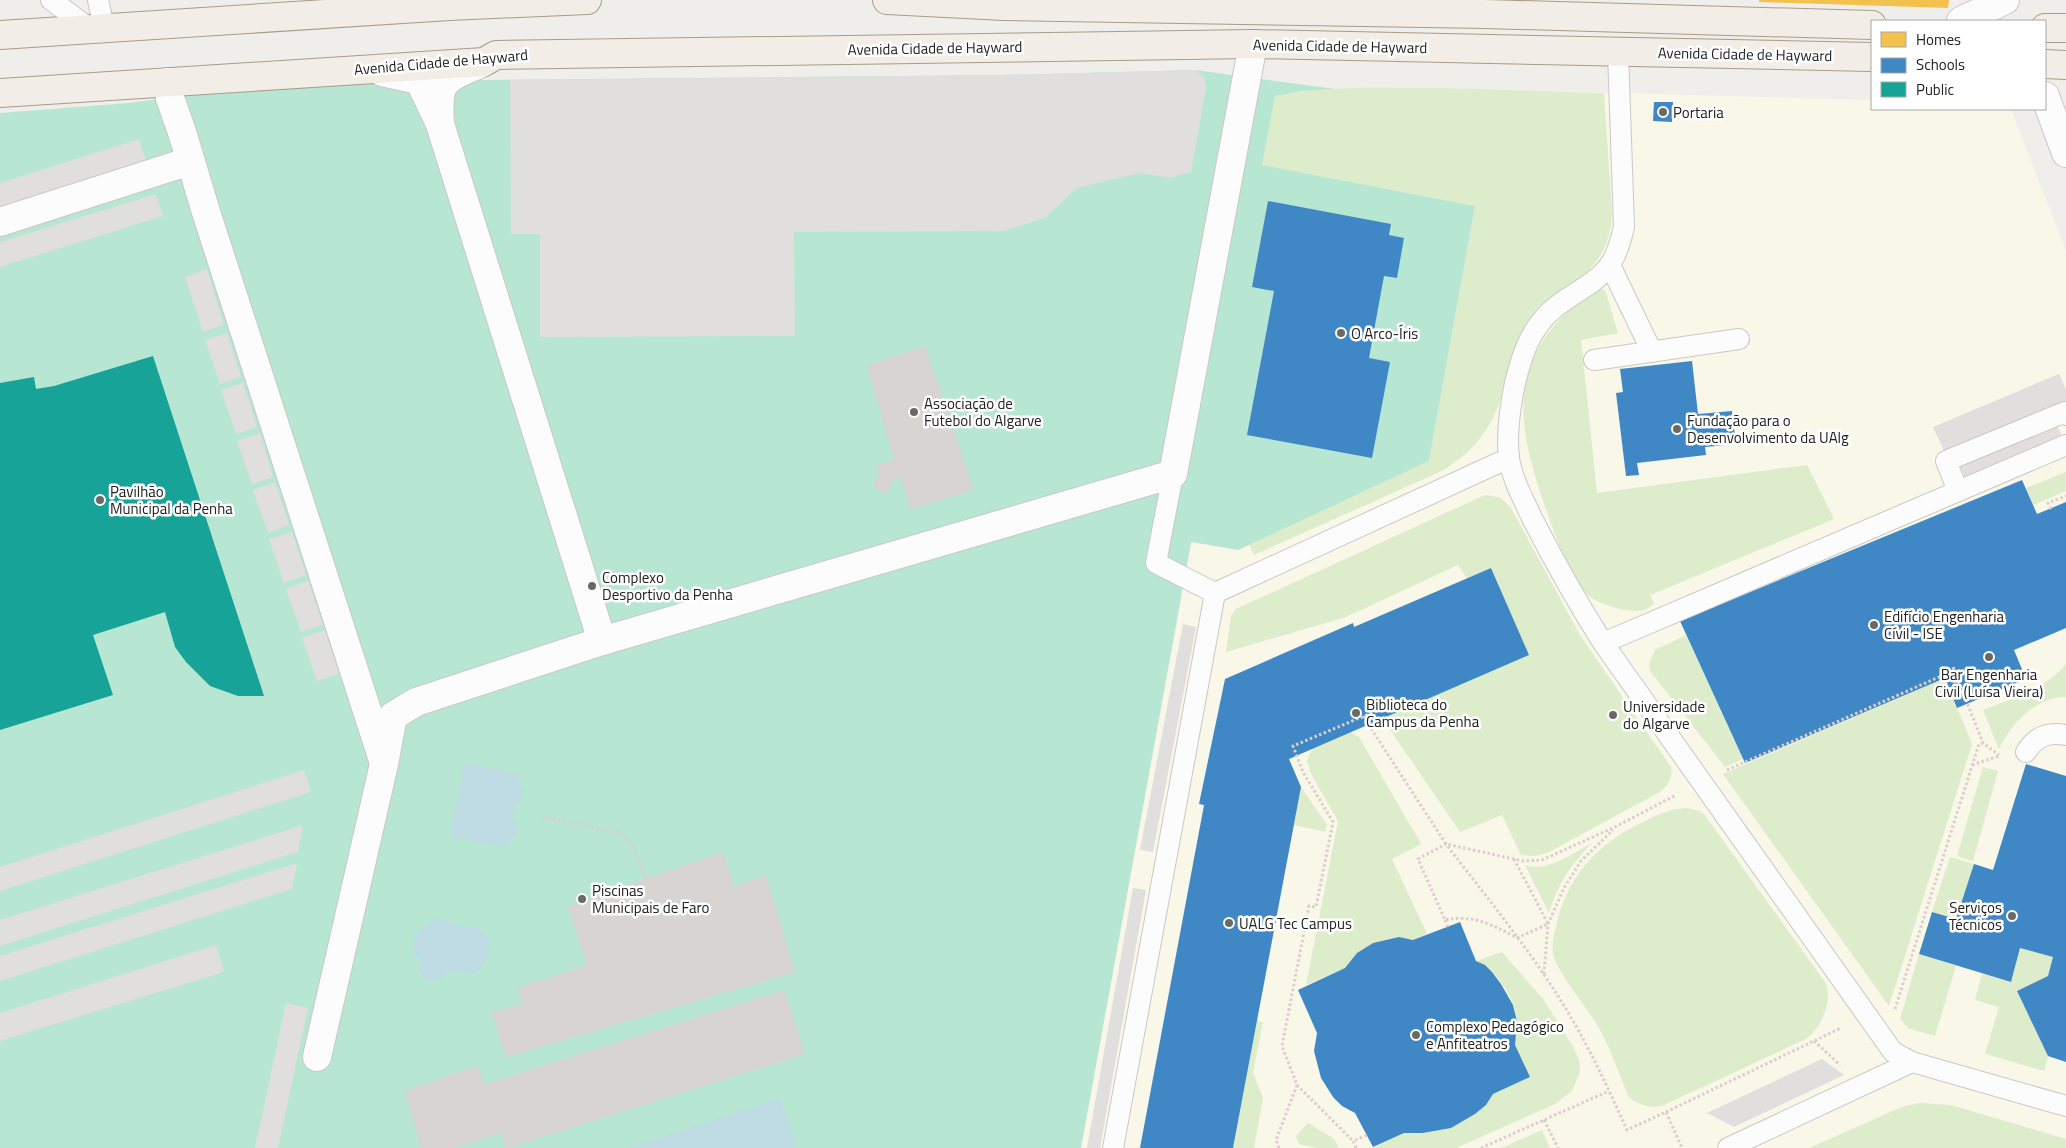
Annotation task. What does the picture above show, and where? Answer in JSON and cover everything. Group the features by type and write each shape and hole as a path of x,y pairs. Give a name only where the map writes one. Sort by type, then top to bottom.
{"main road":[{"path":"0,35 449,6 588,0"},
{"path":"888,0 1055,3 1215,11 1485,14 1871,25"},
{"path":"2046,28 2066,28"},
{"name":"Avenida Cidade de Hayward","path":"0,93 484,62 496,55 1253,44 1871,57"},
{"path":"2046,64 2066,65"}],"street":[{"path":"1963,20 2005,0"},
{"path":"317,1057 384,764 392,716 416,702 602,641 1174,474 1253,44"},
{"path":"440,124 438,96 448,78 484,62"},
{"path":"368,69 419,80 440,124 602,641"},
{"path":"168,82 170,98 384,764"},
{"path":"2046,99 2066,153"},
{"path":"0,222 190,161"}],"lane":[{"path":"51,0 97,28 98,0"},
{"path":"1618,52 1624,227 1617,252 1610,265 1546,316 1529,341 1518,369 1512,396 1508,430 1509,458 1512,474 1547,548 1577,603 1603,643 1893,1052 1912,1062 2066,1106"},
{"path":"1610,265 1652,352"},
{"path":"1594,360 1739,339"},
{"path":"1958,491 1946,460 2065,412 2066,415"},
{"path":"1603,643 2066,445"},
{"path":"1215,593 1509,458"},
{"path":"1174,474 1156,563 1215,593"},
{"path":"1113,1148 1215,593"},
{"path":"2026,752 2032,742 2042,735 2066,735"},
{"path":"1728,1148 1912,1062"}],"path":[{"path":"2051,509 2048,503 2066,496"},
{"path":"1730,768 1953,669 1983,742 1999,756 1972,766"},
{"path":"1356,1148 1353,1142 1297,1085 1282,1046 1309,906 1316,908 1333,822 1302,772 1293,746 1376,711"},
{"path":"1363,716 1446,844 1544,975 1570,1016 1610,1092 1627,1130 1848,1024"},
{"path":"1895,1009 1979,744 1983,742"},
{"path":"1448,927 1418,859 1446,844 1530,862 1542,860 1615,827 1679,793"},
{"path":"543,817 620,833 632,845 646,879"},
{"path":"1544,975 1548,924 1574,871 1581,861 1615,827"},
{"path":"1514,859 1548,924"},
{"path":"1445,920 1457,917 1485,921 1517,938"},
{"path":"1517,938 1548,924"},
{"path":"1814,1041 1841,1066"},
{"path":"1279,1148 1276,1140 1297,1085"},
{"path":"1481,1148 1610,1092"},
{"path":"1666,1112 1682,1148"},
{"path":"1544,1120 1558,1148"},
{"path":"1353,1142 1367,1135"}],"shaded area":[{"path":"1195,70 1204,77 1206,88 1191,172 1170,178 1139,173 1077,188 1045,218 1003,231 794,232 795,336 540,337 540,234 511,234 510,80 1002,75"},
{"name":"Universidade do Algarve","path":"1441,88 1871,100 1871,110 2011,110 2066,251 2066,1148 1081,1148 1261,165 1303,91"},
{"path":"139,139 147,164 0,210 0,183"},
{"path":"156,194 163,216 0,267 0,242"},
{"path":"207,269 224,325 203,332 185,277"},
{"path":"227,333 241,377 220,384 205,340"},
{"path":"2059,374 2066,389 2066,401 1945,453 1933,427"},
{"path":"243,383 257,427 236,434 221,390"},
{"path":"2056,423 2063,439 1966,480 1959,464"},
{"path":"260,433 273,477 252,484 237,441"},
{"path":"275,482 289,525 268,533 253,490"},
{"path":"292,532 306,575 284,583 269,539"},
{"path":"308,581 323,625 301,632 286,589"},
{"path":"1183,624 1196,627 1153,852 1140,850"},
{"path":"325,630 339,674 317,681 302,638"},
{"path":"304,770 311,792 0,891 0,867"},
{"path":"303,825 298,852 0,946 0,920"},
{"path":"297,863 292,889 0,981 0,956"},
{"path":"1133,888 1146,890 1100,1148 1087,1148"},
{"path":"216,945 224,972 0,1041 0,1013"},
{"path":"286,1003 308,1008 278,1148 255,1148"},
{"path":"1822,1059 1844,1075 1734,1127 1707,1113"}],"green space":[{"name":"Complexo Desportivo da Penha","path":"1195,70 1335,89 1303,91 1275,96 1262,165 1475,206 1429,461 1238,550 1191,542 1081,1148 0,1148 0,113 129,103 206,92 383,81 1002,75"},
{"path":"1441,88 1604,93 1612,213 1611,226 1604,249 1582,277 1534,312 1521,336 1497,410 1482,436 1460,459 1444,470 1254,555 1249,544 1429,461 1475,206 1261,165 1275,96 1295,92 1336,89"},
{"path":"1598,288 1605,290 1618,333 1581,340 1597,493 1807,465 1834,519 1650,595 1654,604 1644,610 1631,611 1614,607 1598,601 1587,594 1568,566 1538,486 1526,436 1524,412 1525,388 1531,365 1542,342 1568,311 1582,298"},
{"path":"2066,472 2066,491 2033,505 2026,488"},
{"path":"1485,495 1500,497 1511,508 1580,635 1671,767 1669,781 1660,792 1547,853 1534,856 1521,855 1502,815 1460,832 1382,718 1528,655 1491,568 1467,578 1458,565 1346,617 1226,652 1231,616 1236,609"},
{"path":"1686,635 1743,759 1725,767 1650,671 1649,663 1655,650"},
{"path":"2066,664 2066,697 2055,698 2034,707 2010,730 1999,749 1983,710 2038,687 2058,673"},
{"path":"1945,678 1972,744 1889,1006 1723,774"},
{"path":"1350,732 1359,737 1421,844 1392,859 1427,934 1413,940 1399,937 1373,943 1357,953 1345,968 1306,985 1338,821 1311,774 1307,761 1312,749"},
{"path":"1983,767 1998,771 1973,861 1957,856"},
{"path":"1301,787 1327,825 1325,832 1294,825"},
{"path":"1686,808 1700,811 1704,814 1825,982 1828,997 1821,1021 1806,1039 1662,1106 1653,1107 1641,1104 1629,1097 1599,1028 1555,961 1553,941 1568,891 1586,864 1598,852 1610,841 1645,821 1667,811"},
{"path":"1592,843 1566,875 1549,913 1525,865 1533,867 1551,864"},
{"path":"1950,857 1974,864 1956,919 1932,912"},
{"path":"2020,948 2053,957 2048,976 2017,991 2048,1056 2044,1071 1985,1054 1999,1007 1975,1000 1982,974 2011,982"},
{"path":"1502,952 1544,1000 1574,1048 1579,1060 1580,1072 1572,1091 1555,1104 1456,1148 1373,1148 1404,1133 1423,1133 1451,1128 1475,1114 1486,1105 1493,1094 1530,1077 1516,1049 1516,1013 1514,1005 1496,976 1476,961"},
{"path":"1919,954 1956,966 1935,1036 1908,1028 1900,1019"},
{"path":"1257,1021 1263,1022 1253,1073 1263,1098 1254,1148 1233,1148"},
{"path":"1920,1103 1951,1105 2066,1139 2066,1148 1809,1148 1902,1107"},
{"path":"1308,1123 1334,1139 1339,1148 1317,1148 1299,1144 1296,1136"},
{"path":"1542,1130 1550,1148 1501,1148"}],"water":[{"path":"465,763 520,774 518,782 523,795 521,800 515,805 512,817 517,831 515,837 508,841 506,848 450,836"},
{"path":"435,919 474,928 483,932 489,948 486,960 478,970 467,974 446,969 442,978 435,981 424,978 419,970 421,960 413,949 413,943 419,932"},
{"path":"780,1098 797,1148 629,1148"}],"building: Homes":[{"path":"1759,0 1949,0 1948,8 1759,2"}],"building: Schools":[{"name":"Portaria","path":"1654,102 1673,102 1672,122 1653,121"},
{"path":"1268,201 1391,224 1389,235 1404,238 1397,278 1384,276 1369,358 1390,362 1372,458 1247,435 1274,291 1252,287"},
{"name":"Fundação para o Desenvolvimento da UAlg","path":"1692,361 1698,414 1732,411 1736,444 1705,447 1706,455 1637,463 1639,475 1626,476 1616,393 1623,392 1620,369"},
{"name":"Edifício Engenharia Cívil - ISE","path":"2022,480 2037,514 2066,502 2066,628 2014,650 2026,679 1957,708 1945,678 1745,763 1680,621"},
{"path":"1491,568 1529,655 1289,759 1301,787 1233,1148 1140,1148 1204,805 1199,804 1225,679 1353,623 1354,627"},
{"name":"Serviços Técnicos","path":"2026,764 2066,776 2066,1062 2048,1056 2017,991 2048,976 2053,957 2020,948 2011,982 1919,954 1932,912 1956,919 1974,864 1993,870"},
{"name":"Complexo Pedagógico e Anfiteatros","path":"1460,922 1476,961 1485,965 1492,972 1513,1005 1517,1021 1515,1045 1530,1077 1493,1094 1486,1105 1475,1114 1451,1128 1423,1133 1404,1133 1373,1147 1355,1113 1342,1106 1333,1097 1321,1078 1314,1051 1317,1033 1298,990 1345,968 1357,953 1373,943 1399,937 1413,940"}],"building: Public":[{"name":"Pavilhão Municipal da Penha","path":"153,356 264,696 238,696 210,686 186,662 175,647 165,612 93,635 113,695 0,730 0,383 34,377 36,389 54,386"}],"building: Other":[{"name":"Associação de Futebol do Algarve","path":"925,346 974,490 910,509 901,477 891,480 891,487 884,493 875,488 874,480 879,473 877,465 894,460 867,365"},
{"path":"723,852 734,887 766,875 795,972 506,1057 492,1012 522,1004 517,988 587,965 568,906"},
{"path":"784,990 805,1054 507,1148 501,1133 453,1148 421,1148 405,1091 477,1066 485,1084"}],"place":[{"name":"Portaria","path":"1663,112"},
{"name":"O Arco-Íris","path":"1341,333"},
{"name":"Associação de Futebol do Algarve","path":"914,412"},
{"name":"Fundação para o Desenvolvimento da UAlg","path":"1677,429"},
{"name":"Pavilhão Municipal da Penha","path":"100,500"},
{"name":"Complexo Desportivo da Penha","path":"592,586"},
{"name":"Edifício Engenharia Cívil - ISE","path":"1874,625"},
{"name":"Bar Engenharia Civil (Luísa Vieira)","path":"1989,657"},
{"name":"Biblioteca do Campus da Penha","path":"1356,713"},
{"name":"Universidade do Algarve","path":"1613,715"},
{"name":"Piscinas Municipais de Faro","path":"582,899"},
{"name":"Serviços Técnicos","path":"2012,916"},
{"name":"UALG Tec Campus","path":"1229,923"},
{"name":"Complexo Pedagógico e Anfiteatros","path":"1416,1035"}]}
